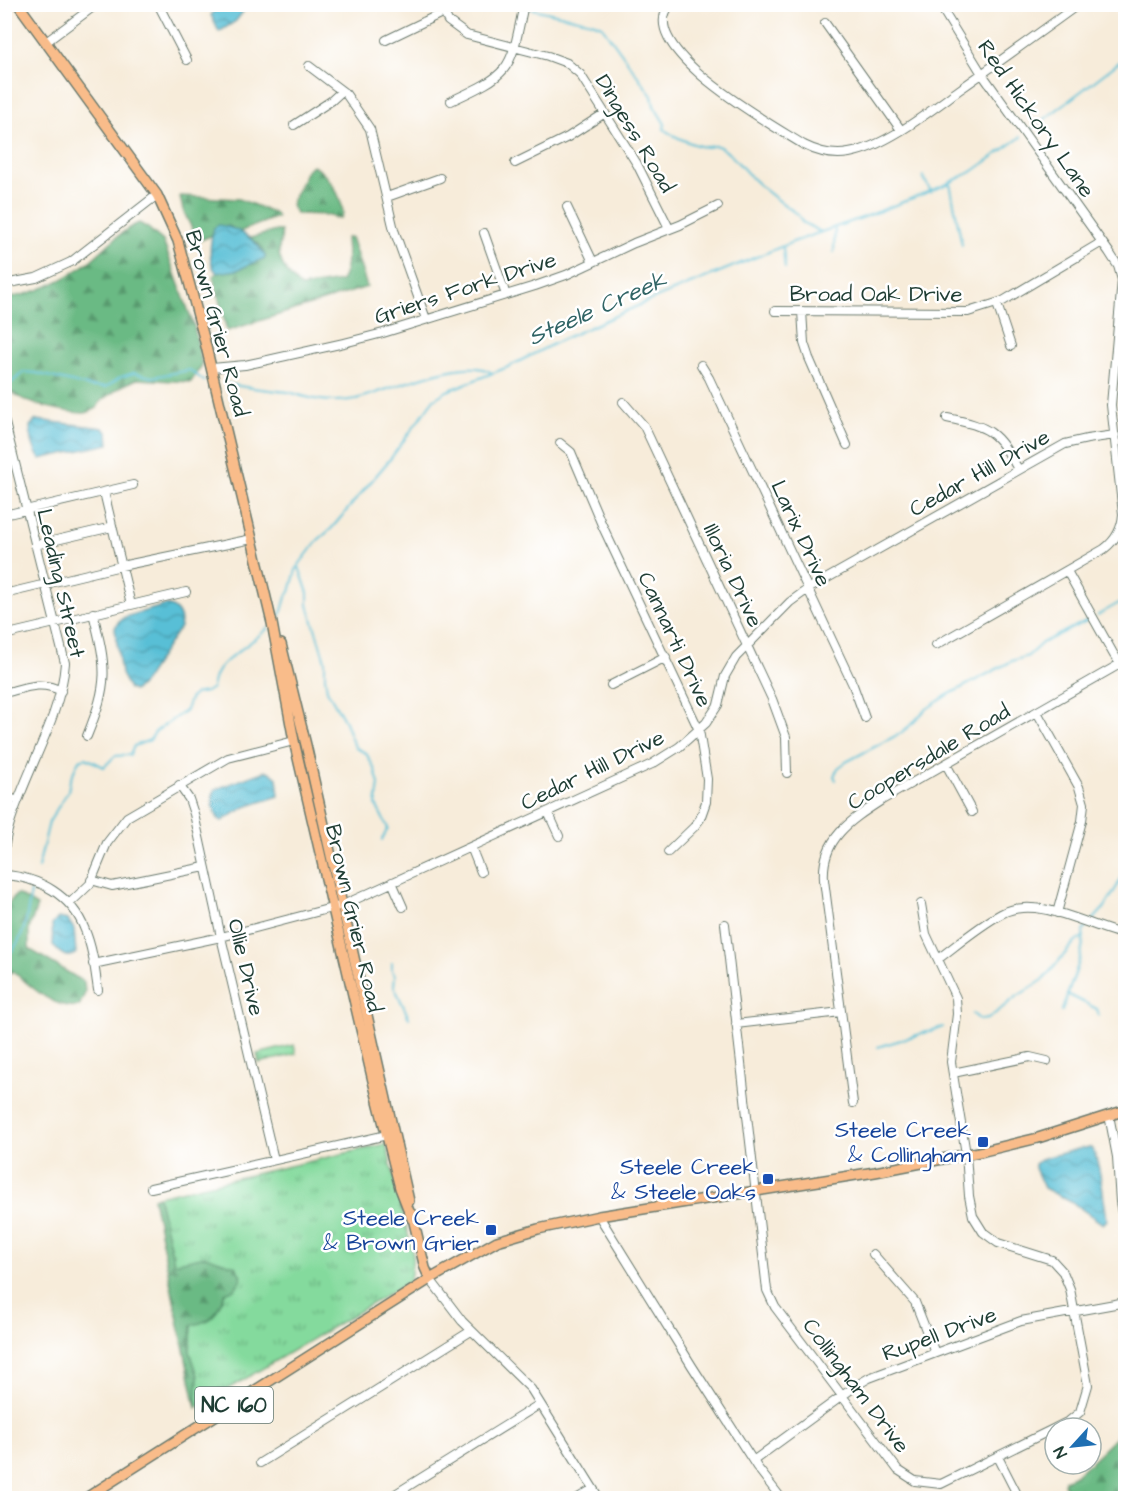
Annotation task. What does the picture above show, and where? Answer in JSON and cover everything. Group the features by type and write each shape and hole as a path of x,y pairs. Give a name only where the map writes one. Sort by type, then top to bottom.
{"main road":[{"name":"Brown Grier Road","path":"18,4 157,195 178,241 212,368 272,623 294,741 387,1135 400,1188 430,1279"},
{"name":"Brown Grier Road","path":"272,623 279,637 291,682 406,1181 412,1219"},
{"path":"294,741 299,744 302,751 316,813 325,829"},
{"name":"NC 160","path":"86,1498 468,1255 497,1240 599,1216 875,1172 966,1154 1038,1138 1125,1110"}],"street":[{"path":"46,42 98,4"},
{"path":"158,4 187,60"},
{"path":"451,101 484,86 499,76 509,65 524,4"},
{"path":"671,4 664,15 664,27 677,50 694,70 718,89 804,145 827,153 847,154 867,147 901,129 1078,5"},
{"name":"Red Hickory Lane","path":"936,645 1104,549 1119,531 1123,514 1111,405 1122,280 1118,266 982,74 939,4"},
{"path":"386,40 442,8"},
{"name":"Dingess Road","path":"442,8 453,26 467,35 548,56 567,63 580,74 637,164 669,228"},
{"path":"825,23 901,129"},
{"path":"309,66 352,100 373,136 394,230 426,320"},
{"path":"294,125 331,101 342,91"},
{"path":"516,163 568,137 605,113"},
{"path":"387,197 440,178"},
{"path":"4,284 36,278 71,262 157,195"},
{"name":"Griers Fork Drive","path":"212,368 245,365 344,343 551,281 718,206"},
{"path":"567,207 593,262"},
{"path":"484,233 506,295"},
{"name":"Broad Oak Drive","path":"775,311 968,312 997,304 1102,242"},
{"path":"997,304 1011,346"},
{"path":"802,311 804,343 809,358 847,445"},
{"name":"Larix Drive","path":"701,365 710,378 853,685 865,718"},
{"name":"Illoria Drive","path":"623,402 644,426 782,720 788,747 787,773"},
{"path":"947,418 973,423 991,431 1004,445 1018,470"},
{"name":"Leading Street","path":"4,419 65,663 61,691 5,837 4,855"},
{"name":"Cedar Hill Drive","path":"93,964 221,937 343,905 652,764 679,747 699,730 718,705 730,665 790,602 808,589 1065,444 1115,435"},
{"name":"Cannarti Drive","path":"560,443 571,452 602,525 699,730 707,779 706,802 700,819 694,827 668,852"},
{"path":"4,515 133,485"},
{"path":"104,492 130,605"},
{"path":"35,545 112,527"},
{"path":"4,582 6,594 121,566 252,539"},
{"path":"1067,571 1123,668"},
{"path":"4,635 186,592"},
{"path":"87,736 103,693 105,681 103,652 93,613"},
{"path":"611,685 666,657"},
{"name":"Coopersdale Road","path":"853,1103 824,880 823,863 828,847 863,812 1037,712 1123,668"},
{"path":"4,693 40,685 49,685 61,691"},
{"path":"1037,712 1079,787 1084,804 1082,821 1057,913"},
{"path":"69,904 86,888 107,843 121,823 141,808 228,758 294,741"},
{"path":"946,764 972,812"},
{"name":"Ollie Drive","path":"179,785 192,807 274,1160"},
{"path":"4,796 18,801"},
{"path":"548,812 559,836"},
{"path":"471,847 481,872"},
{"path":"91,880 112,886 205,867"},
{"path":"4,875 18,876 43,884 57,892 69,904 86,932 98,990"},
{"path":"392,882 404,907"},
{"name":"Collingham Drive","path":"921,904 926,934 956,998 953,1073 966,1154 970,1206 983,1232 1007,1247 1052,1260 1063,1272 1074,1310 1088,1385 1080,1412 1075,1416"},
{"path":"938,959 1007,911 1023,908 1057,913 1125,935"},
{"name":"Collingham Drive","path":"725,924 767,1290 776,1307 898,1470 915,1481 941,1484 1043,1434"},
{"path":"736,1024 841,1012"},
{"path":"953,1073 1030,1058 1047,1061"},
{"path":"1108,1115 1117,1157 1125,1236"},
{"path":"151,1188 387,1135"},
{"path":"599,1216 753,1461 781,1498"},
{"path":"873,1254 915,1302 935,1353"},
{"name":"Brown Grier Road","path":"430,1279 455,1314 531,1389 599,1498"},
{"name":"Rupell Drive","path":"753,1461 869,1378 1021,1321 1125,1302"},
{"path":"260,1463 471,1331"},
{"path":"389,1498 540,1404"},
{"path":"998,1457 1019,1498"},
{"path":"578,1498 593,1489"}],"green space":[{"path":"312,165 329,179 337,192 342,206 341,218 334,218 331,215 297,214 292,208 291,204 307,170"},
{"path":"180,196 239,199 275,213 277,217 239,232 229,226 214,228 211,236 198,241 183,210"},
{"path":"139,223 163,241 194,326 202,365 191,382 137,379 122,386 100,402 97,408 84,413 47,407 27,401 14,393 5,392 5,298 39,290 61,280 81,268 119,235"},
{"path":"281,231 279,255 283,265 301,287 341,281 346,266 346,238 351,237 367,287 227,331 213,276 217,273 237,270 265,258 260,246 250,238"},
{"path":"17,894 37,906 29,929 29,949 84,982 85,993 79,1006 52,1001 13,971 5,976 5,907"},
{"path":"294,1045 296,1054 259,1063 257,1054"},
{"path":"386,1144 413,1255 410,1281 196,1408 198,1376 190,1352 192,1325 216,1312 225,1293 174,1263 158,1196"},
{"path":"158,1196 174,1263 205,1256 235,1266 242,1277 235,1289 225,1293 214,1315 206,1321 192,1325 190,1352 198,1376 196,1408 153,1198"},
{"path":"1125,1412 1125,1498 1071,1498 1064,1485 1065,1480 1074,1476 1103,1476 1103,1450 1115,1438"}],"water":[{"path":"218,5 248,5 236,21 219,32 211,15"},
{"path":"218,225 232,228 245,235 261,249 265,258 237,270 217,273 212,264 210,252 214,228"},
{"path":"36,420 103,428 108,433 109,444 40,459 34,448 30,430 30,426"},
{"path":"166,605 178,613 181,619 180,627 141,686 133,691 129,689 121,674 115,628 125,617"},
{"path":"265,771 277,778 279,796 245,807 222,821 219,820 213,804 216,789"},
{"path":"58,918 68,920 74,929 76,953 73,955 64,955 53,945 52,925"},
{"path":"1082,1148 1092,1148 1097,1160 1107,1220 1103,1224 1073,1203 1044,1188 1035,1168 1035,1164 1044,1158"}],"waterway":[{"path":"481,4 518,7"},
{"path":"528,8 602,26 652,96 654,106 665,124 664,129 696,145 716,146 725,150 759,185 798,215 802,222 821,232"},
{"name":"Steele Creek","path":"1029,131 1126,57"},
{"name":"Steele Creek","path":"277,618 282,611 301,562 391,458 434,399 447,391 508,367 563,339 651,300 793,242 943,186 973,171 1021,137"},
{"path":"923,176 931,192"},
{"path":"950,183 962,245"},
{"path":"834,252 835,227"},
{"path":"783,248 785,268"},
{"path":"225,383 288,392 304,397 344,401 445,371 480,368 492,373"},
{"path":"4,382 11,383 24,372 91,387 106,387 121,377 134,373 152,377 190,370 204,381"},
{"path":"299,567 325,661 327,690 356,748 366,753 375,770 379,784 376,805 388,828 382,840"},
{"path":"1098,615 1126,599"},
{"path":"836,780 834,776 838,768 901,733 925,710 946,696 1012,661 1028,656 1042,643 1088,620"},
{"name":"Steele Creek","path":"38,868 49,822 68,791 79,760 86,758 104,767 115,756 130,755 134,746 150,740 155,732 186,710 194,694 206,692 212,688 219,668 268,628"},
{"path":"1093,920 1105,907 1126,871"},
{"name":"Steele Creek","path":"4,959 21,937 31,892"},
{"path":"1062,1011 1079,961 1083,931 1086,928"},
{"path":"973,1014 980,1020 988,1019 1043,980 1073,944 1084,936"},
{"path":"392,963 392,971 395,975 394,986 409,1018"},
{"path":"1067,994 1097,1009 1099,1016"},
{"path":"878,1047 943,1027"}],"place":[{"name":"Steele Creek & Collingham","path":"983,1142"},
{"name":"Steele Creek & Steele Oaks","path":"768,1179"},
{"name":"Steele Creek & Brown Grier","path":"491,1230"}]}
